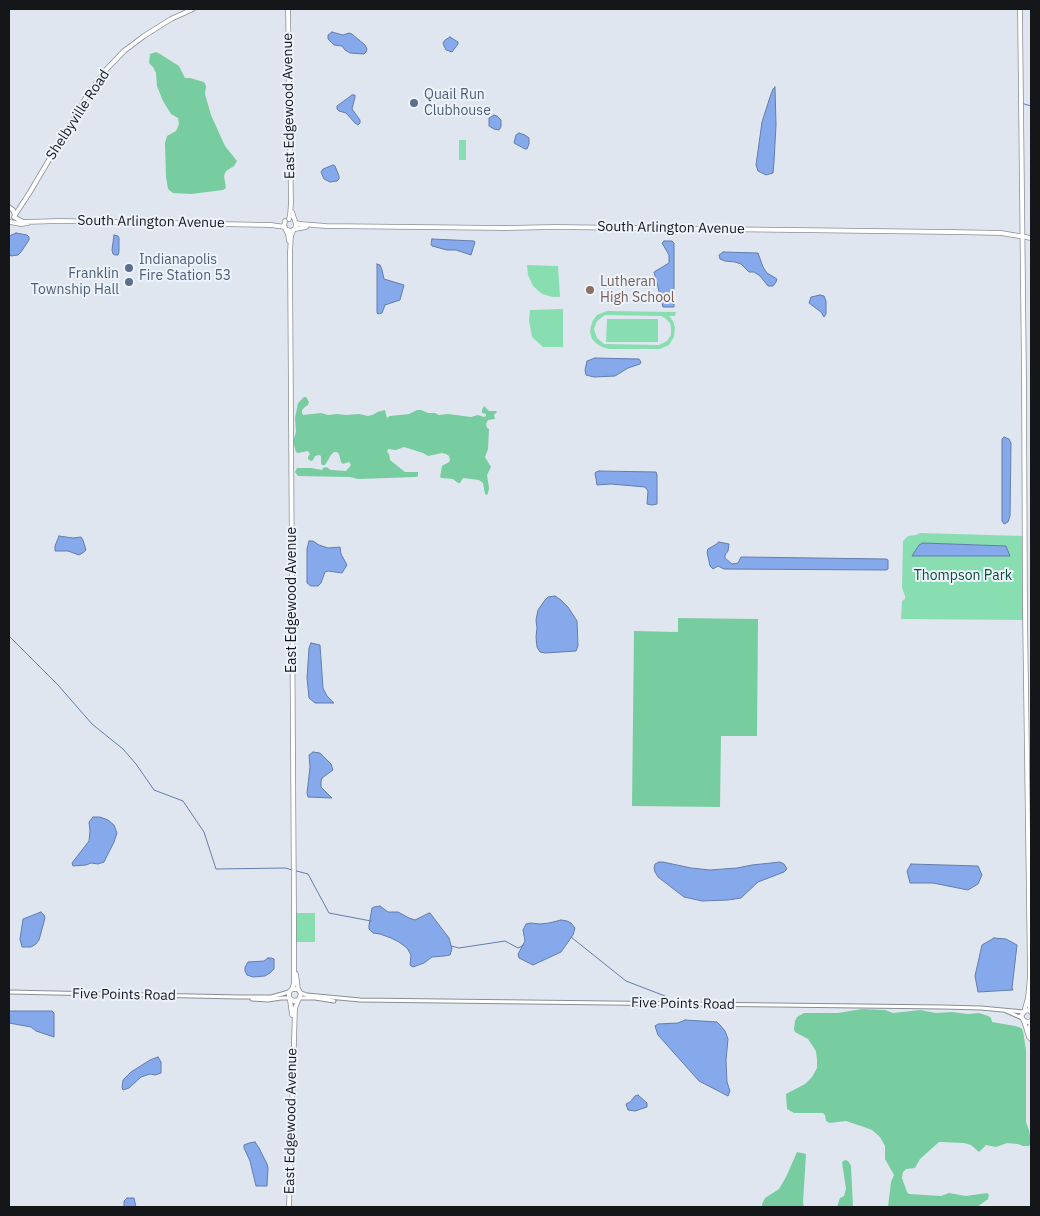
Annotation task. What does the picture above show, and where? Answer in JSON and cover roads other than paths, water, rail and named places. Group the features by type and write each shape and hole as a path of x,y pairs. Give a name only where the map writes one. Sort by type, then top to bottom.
{"main road":[{"name":"Shelbyville Road","path":"24,200 88,94 104,72 124,51 144,36 171,19 193,9"},
{"name":"East Edgewood Avenue","path":"288,9 291,203"},
{"path":"1020,9 1025,612 1030,819 1030,976 1028,998 1022,1014 1029,1037 1031,1038"},
{"path":"10,208 17,207 24,200"},
{"path":"9,222 22,206 24,200"},
{"path":"290,246 284,224 290,215 291,203"},
{"path":"290,246 295,222 291,203"},
{"path":"10,208 14,211 14,216"},
{"name":"South Arlington Avenue","path":"14,216 20,221 30,222 271,225 294,230 311,225"},
{"name":"South Arlington Avenue","path":"271,225 287,220 311,225 850,230 997,233 1031,238"},
{"name":"South Arlington Avenue","path":"9,222 22,224 30,222"},
{"name":"East Edgewood Avenue","path":"290,246 294,867 294,983 290,990 290,998 294,1035"},
{"name":"East Edgewood Avenue","path":"290,1207 295,1007 299,999 294,955"},
{"path":"290,990 299,991"},
{"path":"290,998 294,1001 299,999"},
{"path":"1024,1012 1029,1010 1031,1012 1028,998"},
{"path":"1023,1020 1031,1021 1031,1038"}],"street":[{"path":"239,998 268,997 290,990"},
{"path":"299,991 307,995 360,1000"},
{"name":"Five Points Road","path":"9,992 239,998"},
{"path":"239,998 261,1000 290,998"},
{"path":"299,999 360,1000"},
{"name":"Five Points Road","path":"360,1000 981,1008 1024,1012"},
{"name":"Five Points Road","path":"1005,1011 1023,1020"}],"water":[{"path":"332,32 343,35 352,34 365,45 366,52 364,54 350,53 342,46 334,45 328,39 328,35"},
{"path":"450,37 458,42 452,52 446,50 443,43"},
{"path":"775,87 776,125 773,173 766,175 758,171 756,165 762,122"},
{"path":"352,95 355,95 355,97 352,109 360,120 358,125 346,113 337,109 337,106"},
{"path":"494,115 501,120 499,130 489,126 489,118"},
{"path":"519,133 529,138 527,149 514,143 516,135"},
{"path":"333,165 339,179 330,182 324,179 321,172 323,169"},
{"path":"16,233 27,235 29,240 18,255 11,256 9,254 9,236"},
{"path":"114,235 119,238 118,255 113,254 112,250"},
{"path":"432,239 475,242 471,255 432,246"},
{"path":"664,241 672,241 674,243 674,307 663,307 654,272 669,263 669,255 662,243"},
{"path":"723,252 758,253 763,267 767,273 777,279 776,282 773,286 768,286 760,276 754,272 749,272 741,264 720,259 719,255"},
{"path":"377,264 380,265 384,279 404,285 400,300 385,305 382,313 378,314 377,313"},
{"path":"824,296 826,301 826,314 824,317 821,312 809,303 811,297"},
{"path":"595,358 639,359 641,362 615,376 594,377 586,375 587,361"},
{"path":"1004,437 1009,439 1011,443 1010,516 1008,522 1004,524 1002,521 1002,439"},
{"path":"599,471 656,472 657,504 647,504 648,491 645,487 611,484 597,485 595,473"},
{"path":"59,536 81,537 86,550 79,555 68,551 55,551"},
{"path":"309,541 328,548 340,547 341,554 347,565 342,573 325,572 318,586 311,586 307,583 307,549"},
{"path":"719,542 729,544 725,558 732,564 738,563 741,557 886,559 888,560 888,569 724,569 718,566 713,569 710,566 707,552 708,549"},
{"path":"923,543 1006,546 1010,556 912,556 919,545"},
{"path":"555,596 568,607 577,621 578,646 576,651 545,653 540,652 537,647 536,620 538,610 548,597"},
{"path":"311,643 320,645 323,688 327,696 334,703 315,703 309,698 307,678"},
{"path":"313,752 320,753 331,764 333,770 322,778 321,787 332,798 308,797 309,755"},
{"path":"93,817 108,820 114,825 117,833 114,842 104,862 73,866 72,863 89,841 89,822"},
{"path":"659,862 710,870 780,862 787,869 784,872 758,882 741,898 702,901 684,897 658,877 654,868 655,864"},
{"path":"911,864 978,866 982,875 978,884 968,890 933,883 910,883 907,871"},
{"path":"380,906 388,912 398,912 415,920 430,913 449,938 452,949 450,955 432,957 424,963 411,966 411,955 407,948 391,938 373,933 369,929 372,908"},
{"path":"41,912 45,918 39,940 31,947 22,947 20,939 23,919"},
{"path":"561,920 571,923 575,928 573,935 561,952 533,965 519,958 518,954 525,941 523,930 526,924 549,923"},
{"path":"994,938 1006,939 1017,945 1013,990 978,992 975,976 982,945"},
{"path":"268,958 274,959 274,969 270,973 265,976 253,977 247,975 245,967 248,962 264,961"},
{"path":"9,1011 52,1011 54,1013 54,1037 36,1031 31,1027 9,1023"},
{"path":"685,1020 717,1022 725,1031 728,1039 726,1060 727,1082 730,1091 728,1096 699,1081 658,1035 655,1026 658,1024 678,1023"},
{"path":"158,1057 161,1062 161,1073 141,1077 129,1088 123,1090 123,1080 131,1072"},
{"path":"638,1095 647,1103 647,1107 635,1111 628,1110 626,1104"},
{"path":"255,1142 267,1164 267,1186 256,1186 250,1161 244,1148 244,1145"},
{"path":"127,1198 134,1198 136,1207 124,1207 124,1201"}],"waterway":[{"path":"1021,103 1031,106"},
{"path":"9,636 58,685 92,724 123,749 154,790 183,801 204,832 216,869 285,868 308,874 329,913 371,921"},
{"path":"571,937 626,981 665,996"},
{"path":"451,946 459,948 505,941 518,948 524,945"}],"place":[{"name":"Quail Run Clubhouse","path":"414,103"},
{"name":"Indianapolis Fire Station 53","path":"129,268"},
{"name":"Franklin Township Hall","path":"129,282"},
{"name":"Lutheran High School","path":"590,290"}],"park label":[{"name":"Thompson Park","path":"963,576"}]}
